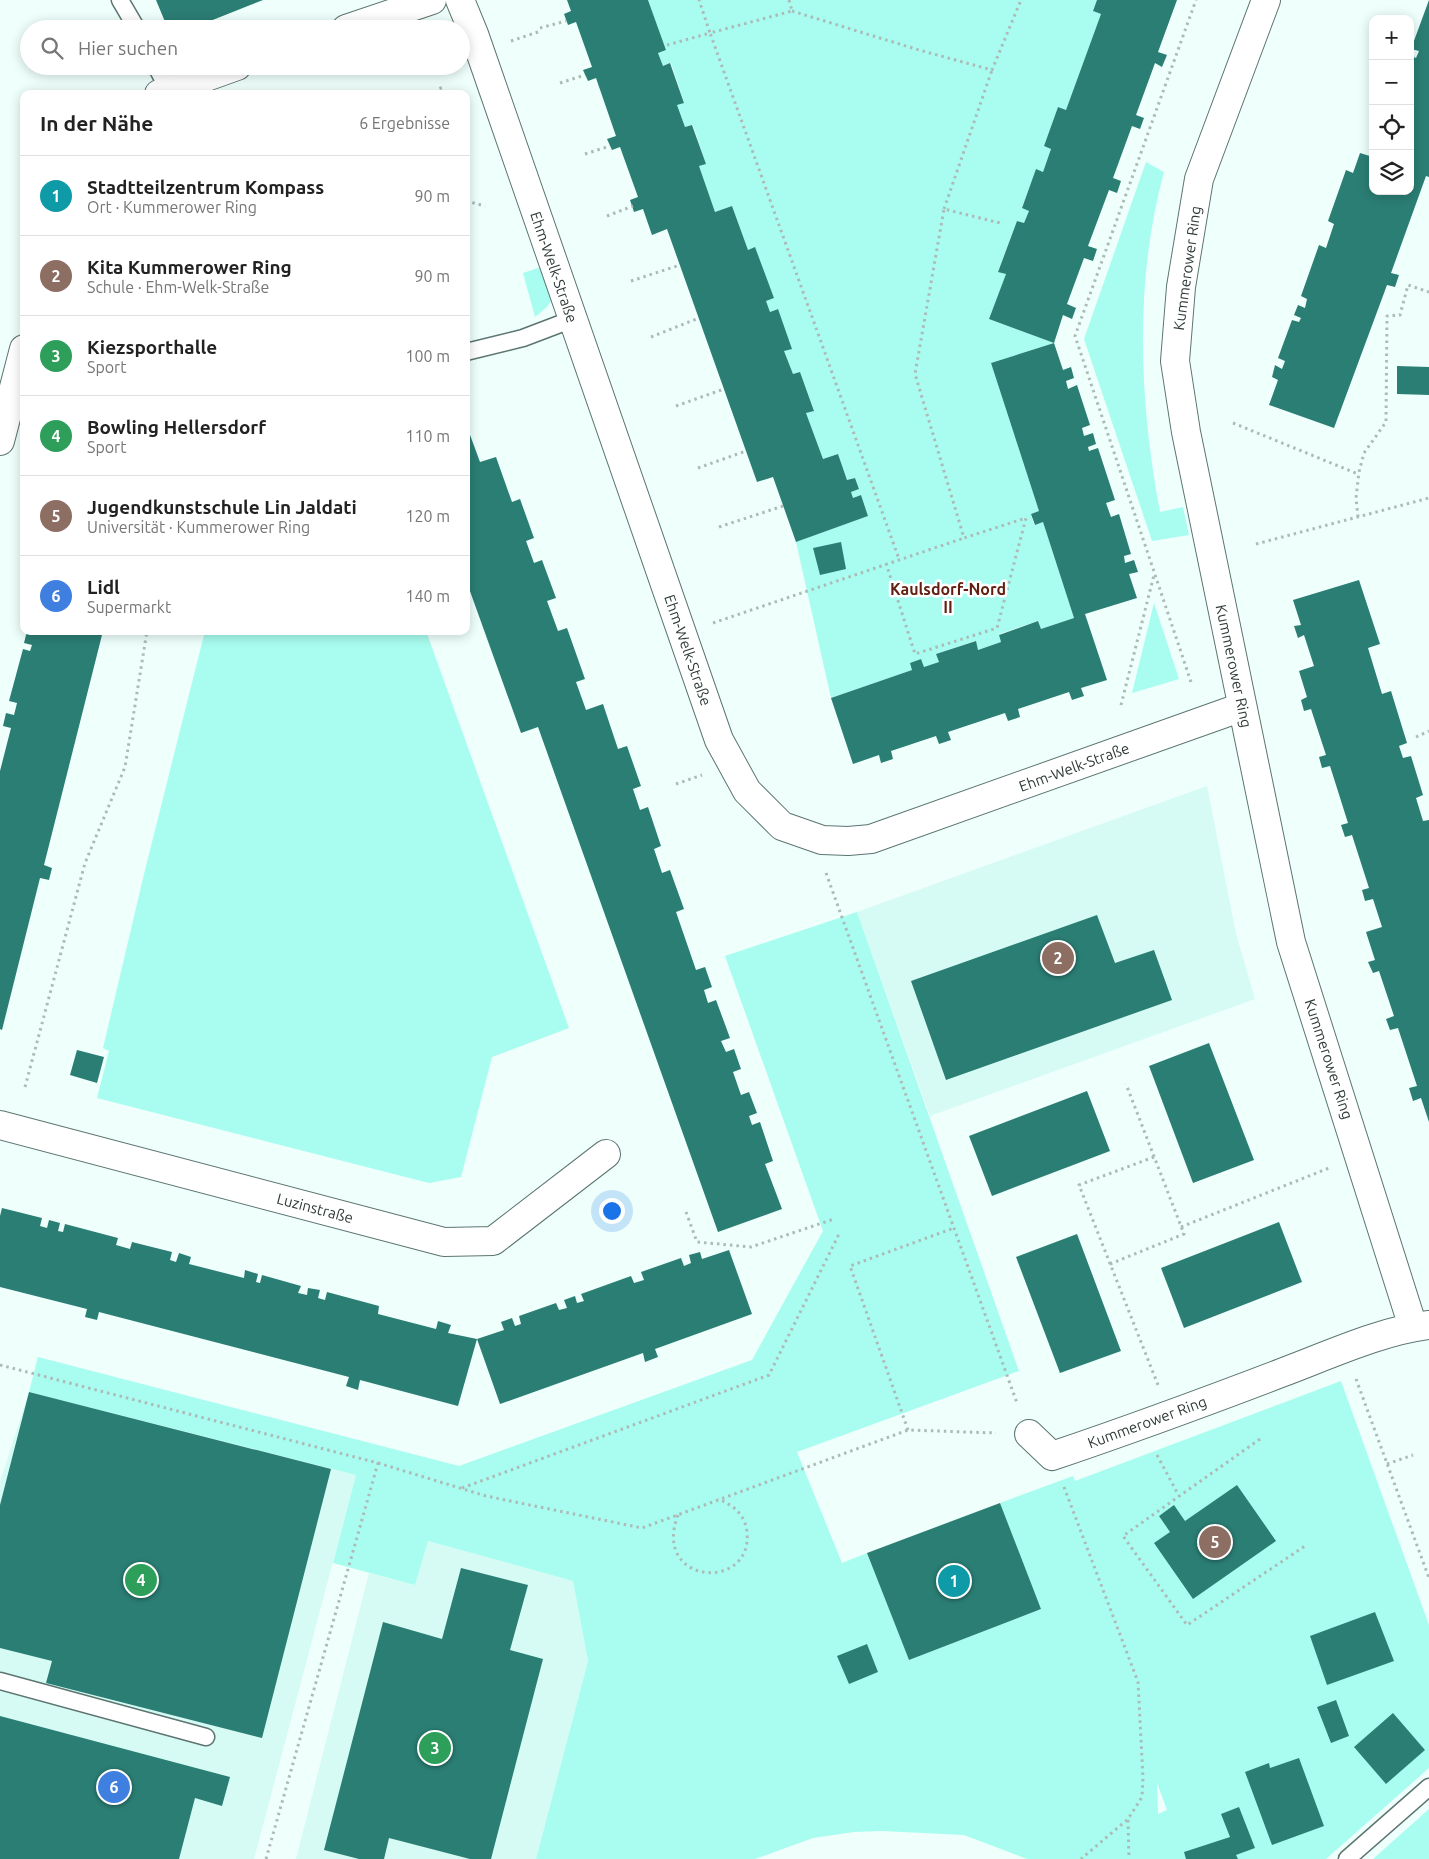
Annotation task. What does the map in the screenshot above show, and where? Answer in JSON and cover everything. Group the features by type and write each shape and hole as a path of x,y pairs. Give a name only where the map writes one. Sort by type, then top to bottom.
{"street":[{"path":"373,20 432,0"},
{"name":"Ehm-Welk-Straße","path":"460,0 468,20"},
{"name":"Kummerower Ring","path":"1052,1456 1157,1420 1345,1349 1421,1326 1360,1156 1291,942 1186,432 1176,361 1181,287 1199,179 1266,0"},
{"name":"Ehm-Welk-Straße","path":"470,24 719,740 747,791 782,826 822,840 848,841 871,839 1242,707"},
{"path":"161,83 197,75"},
{"path":"0,441 20,364"},
{"name":"Luzinstraße","path":"0,1125 444,1242 493,1241 606,1154"},
{"path":"1029,1434 1052,1456"}],"lane":[{"path":"120,0 132,20"},
{"path":"470,351 523,338 573,319"},
{"path":"0,1681 206,1737"},
{"path":"1347,1859 1429,1787"}],"path":[{"path":"699,0 898,559"},
{"path":"789,0 792,11"},
{"path":"964,538 915,374 944,209 992,70 1020,0"},
{"path":"1191,682 1075,336 1196,0"},
{"path":"667,45 792,11 992,70"},
{"path":"540,28 566,21"},
{"path":"560,83 585,75"},
{"path":"438,90 444,86"},
{"path":"585,154 610,146"},
{"path":"470,202 486,206"},
{"path":"607,216 632,206"},
{"path":"944,209 1000,223"},
{"path":"631,281 680,265"},
{"path":"1358,517 1356,498 1358,474 1364,453 1386,422 1387,316 1400,315 1408,285 1429,292"},
{"path":"651,337 699,318"},
{"path":"676,406 724,389"},
{"path":"1233,423 1358,474"},
{"path":"698,468 746,451"},
{"path":"1256,544 1429,498"},
{"path":"719,527 783,506"},
{"path":"682,634 886,563 1026,518 997,628 915,654 886,563"},
{"path":"1121,705 1155,574"},
{"path":"25,1087 85,863 125,767 146,635"},
{"path":"1416,736 1429,731"},
{"path":"676,784 699,776"},
{"path":"0,1365 378,1463 486,1496 642,1528 908,1430 1029,1434 827,879 822,840"},
{"path":"1110,1264 1184,1234 1126,1084"},
{"path":"1181,1226 1360,1156"},
{"path":"1154,1157 1079,1186 1110,1264 1157,1420 1154,1451 1179,1496"},
{"path":"686,1212 697,1242 750,1247 834,1219"},
{"path":"908,1430 850,1266 954,1228"},
{"path":"462,1488 768,1375 839,1234"},
{"path":"1345,1349 1429,1578"},
{"path":"1260,1439 1123,1536 1187,1625 1305,1546"},
{"path":"1387,1464 1413,1455"},
{"path":"1052,1456 1138,1682 1143,1778 1142,1797 1128,1819 1081,1859"},
{"path":"266,1859 378,1463"},
{"path":"678,1514 673,1527 672,1541 677,1554 686,1565 698,1571 711,1574 724,1571 736,1563 744,1553 748,1539 746,1526 740,1513 730,1504 718,1499"},
{"path":"1128,1819 1129,1859"}],"shaded area":[{"path":"1207,786 1236,934 1255,999 930,1116 857,912"},
{"path":"29,1392 356,1475 254,1859 0,1859 0,1482"},
{"path":"428,1541 573,1581 588,1661 536,1859 296,1859 369,1573 415,1585"}],"green space":[{"path":"648,0 1097,0 1093,11 1101,14 1066,110 1058,107 1044,146 1051,149 1043,172 1036,170 1022,207 1029,211 1024,223 1017,221 998,271 1006,274 989,319 1054,343 991,363 1039,511 1031,514 1034,525 1043,522 1074,618 1041,629 1038,621 999,634 1001,642 978,650 975,641 936,654 939,662 924,667 921,659 912,670 831,698 796,542 868,516 861,495 853,498 851,492 859,489 855,478 847,480 838,454 823,459 806,413 814,410 800,372 793,374 784,351 777,309 770,312 766,301 774,298 755,248 748,250 732,206 715,212 699,166 706,164 693,125 685,127 677,105 684,102 671,63 663,66 658,53 666,50"},
{"path":"1146,162 1164,172 1154,214 1144,298 1144,384 1148,427 1160,512 1183,507 1189,535 1152,541 1084,339"},
{"path":"544,266 556,293 547,307 535,317 523,273"},
{"path":"1154,603 1179,679 1132,693"},
{"path":"204,635 427,635 569,1028 492,1057 461,1177 429,1183 97,1098 109,1051 103,1048"},
{"path":"857,912 1019,1371 797,1452 842,1563 867,1553 909,1660 1041,1609 1000,1503 1073,1476 1075,1481 1341,1381 1429,1625 1429,1768 1326,1859 1027,1859 964,1835 882,1831 854,1832 813,1838 755,1859 536,1859 588,1661 573,1581 428,1541 415,1585 333,1563 356,1475 29,1392 38,1357 459,1466 752,1360 823,1231 725,956","holes":["1157,1783 1167,1810 1158,1814"]},
{"path":"1429,1809 1429,1859 1373,1859"}],"building":[{"path":"156,0 263,0 213,20 164,20"},
{"path":"567,0 648,0 666,50 658,53 663,66 670,63 684,103 677,105 685,127 692,125 706,164 699,166 715,212 732,206 748,250 755,247 774,298 766,301 770,312 778,309 792,349 784,351 793,374 800,372 814,411 806,413 823,459 838,454 847,480 855,478 859,489 851,492 853,498 861,495 868,516 796,542 773,477 757,482 667,229 652,235 643,209 634,212 630,200 638,197 620,147 612,150 607,139 616,136 596,78 588,81 583,70 592,67 576,22 568,25 564,14 571,11"},
{"path":"1097,0 1177,0 1158,52 1167,55 1162,67 1155,63 1136,115 1144,118 1140,129 1132,126 1113,178 1121,181 1117,193 1109,190 1088,246 1097,249 1093,261 1084,258 1067,304 1076,308 1072,319 1063,315 1054,343 989,319 1006,274 998,272 1017,221 1024,223 1029,211 1022,208 1036,169 1043,172 1051,149 1044,146 1058,107 1066,110 1101,14 1093,11"},
{"path":"1429,0 1429,177 1426,176 1391,273 1399,275 1395,287 1387,285 1334,428 1269,405 1278,380 1272,377 1275,365 1282,369 1285,361 1278,358 1292,320 1299,322 1301,318 1294,315 1298,305 1305,308 1307,299 1301,296 1319,245 1326,248 1334,224 1328,221 1346,170 1353,173 1360,153 1369,156 1369,195 1414,195 1414,57 1416,58 1419,51 1414,50 1414,41"},
{"path":"1054,343 1063,370 1071,367 1074,378 1066,381 1068,389 1077,385 1090,425 1082,428 1084,436 1093,433 1096,444 1088,447 1089,451 1098,448 1115,500 1106,503 1111,517 1119,514 1131,554 1124,556 1125,563 1134,560 1138,572 1129,574 1137,598 1085,614 1107,680 1081,688 1084,696 1072,700 1069,692 1018,709 1020,717 1008,721 1005,713 948,732 951,740 939,744 936,736 891,751 893,759 881,763 879,755 853,764 831,698 912,670 910,663 921,659 924,667 939,662 936,654 976,641 978,650 1001,642 999,635 1038,621 1041,629 1074,618 1043,522 1035,525 1031,514 1039,511 991,363"},
{"path":"1397,366 1429,367 1429,395 1397,394"},
{"path":"470,435 480,462 496,457 512,502 520,499 534,538 526,541 534,563 542,560 556,598 547,601 558,631 567,628 585,679 576,682 586,710 603,704 618,749 627,746 641,786 633,789 640,810 648,807 661,846 654,849 662,873 670,870 684,909 676,912 696,970 705,967 712,987 704,990 708,1003 716,1000 730,1038 721,1041 726,1052 734,1049 741,1069 733,1072 741,1095 749,1092 757,1113 749,1116 752,1125 760,1122 773,1161 765,1164 782,1209 718,1232 538,727 521,733 470,591"},
{"path":"841,542 846,569 820,575 813,548"},
{"path":"1359,580 1380,644 1368,648 1382,694 1391,691 1407,743 1399,746 1403,758 1411,756 1423,795 1416,798 1423,821 1429,820 1429,1122 1421,1098 1413,1101 1409,1088 1417,1086 1398,1028 1390,1030 1386,1019 1394,1016 1379,971 1373,973 1368,962 1375,960 1366,932 1382,927 1373,899 1365,901 1362,890 1369,888 1352,835 1345,837 1341,825 1348,823 1330,766 1322,768 1319,757 1326,755 1311,709 1304,711 1301,700 1307,697 1299,671 1314,666 1304,635 1298,638 1294,626 1301,625 1293,600"},
{"path":"26,635 102,635 44,865 52,868 49,880 40,878 2,1030 0,1029 0,771 11,728 3,726 6,713 14,715 17,703 9,701 23,649 30,651 32,645 24,643"},
{"path":"1097,915 1115,963 1154,950 1172,1000 946,1080 911,981"},
{"path":"1209,1043 1254,1160 1193,1183 1149,1066"},
{"path":"77,1050 104,1057 97,1083 70,1075"},
{"path":"1087,1091 1110,1151 992,1196 969,1136"},
{"path":"2,1208 42,1218 40,1226 47,1228 49,1220 60,1223 58,1231 63,1232 65,1224 118,1238 116,1245 130,1249 132,1242 172,1252 170,1260 176,1262 179,1253 191,1257 189,1264 244,1278 245,1270 258,1274 256,1282 260,1283 262,1275 301,1286 298,1293 307,1295 308,1288 320,1290 318,1298 325,1300 327,1292 379,1306 378,1314 436,1329 438,1321 451,1325 448,1333 477,1339 458,1406 360,1380 358,1390 346,1386 349,1377 99,1312 97,1320 85,1317 87,1309 0,1287 0,1216"},
{"path":"1279,1222 1302,1282 1184,1328 1161,1268"},
{"path":"1077,1234 1121,1351 1060,1373 1016,1257"},
{"path":"729,1250 752,1314 655,1349 658,1357 645,1362 643,1353 500,1404 477,1339 504,1330 501,1322 512,1318 515,1326 521,1324 519,1316 556,1303 559,1310 567,1308 564,1300 575,1296 577,1303 584,1301 581,1294 631,1276 634,1283 644,1280 641,1272 681,1258 684,1266 691,1263 689,1255 700,1252 702,1259"},
{"path":"29,1392 331,1469 262,1738 46,1683 52,1661 0,1648 0,1505"},
{"path":"1237,1485 1276,1541 1193,1599 1154,1543 1170,1532 1159,1516 1174,1505 1185,1521"},
{"path":"1000,1503 1041,1609 909,1660 867,1553"},
{"path":"461,1568 528,1585 510,1650 543,1659 491,1859 470,1859 389,1838 384,1859 359,1859 324,1850 383,1622 442,1639"},
{"path":"1375,1612 1394,1661 1327,1685 1310,1636"},
{"path":"867,1644 878,1672 849,1684 837,1656"},
{"path":"1336,1700 1349,1736 1331,1743 1317,1707"},
{"path":"1393,1713 1425,1750 1386,1784 1354,1747"},
{"path":"0,1716 230,1777 222,1806 195,1798 179,1859 0,1859"},
{"path":"1299,1758 1324,1826 1272,1845 1245,1772 1269,1763 1270,1768"},
{"path":"1239,1807 1255,1848 1236,1855 1238,1859 1186,1859 1184,1852 1230,1837 1221,1814"}],"place":[{"name":"Kita Kummerower Ring","path":"1058,958"},
{"name":"Jugendkunstschule Lin Jaldati","path":"1215,1542"},
{"name":"Bowling Hellersdorf","path":"141,1580"},
{"name":"Stadtteilzentrum Kompass","path":"954,1581"},
{"name":"Kiezsporthalle","path":"435,1748"},
{"name":"Lidl","path":"114,1787"}],"district":[{"name":"Kaulsdorf-Nord II","path":"948,598"}]}
